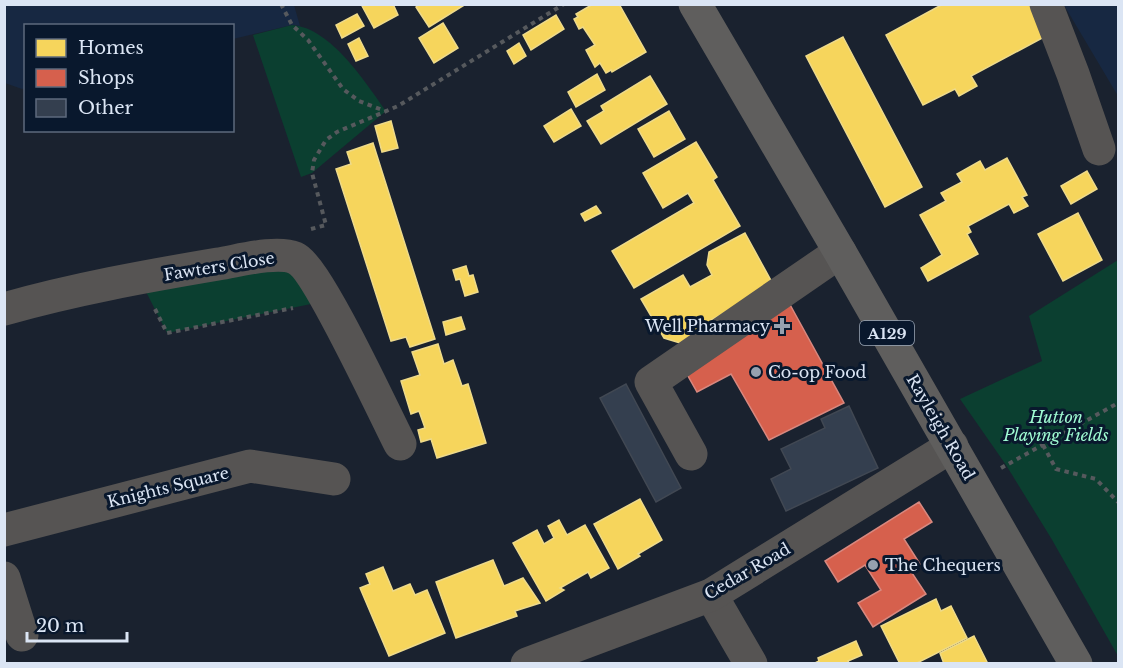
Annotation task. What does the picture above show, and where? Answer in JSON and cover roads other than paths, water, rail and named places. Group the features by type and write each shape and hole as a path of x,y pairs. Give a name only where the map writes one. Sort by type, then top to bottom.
{"main road":[{"name":"Rayleigh Road","path":"695,4 1076,663"}],"street":[{"path":"1046,4 1074,74 1099,149"},
{"path":"691,454 651,382 840,252"},
{"name":"Fawters Close","path":"4,309 50,296 139,278 276,255 296,258 310,274 349,341 400,444"},
{"name":"Cedar Road","path":"527,663 711,595 952,446"},
{"name":"Knights Square","path":"4,530 250,466 334,479"},
{"path":"4,578 22,635"},
{"path":"711,595 752,663"}],"place":[{"name":"Well Pharmacy","path":"782,326"},
{"name":"Co-op Food","path":"756,372"},
{"name":"The Chequers","path":"873,565"}],"park label":[{"name":"Hutton Playing Fields","path":"1056,426"}]}
